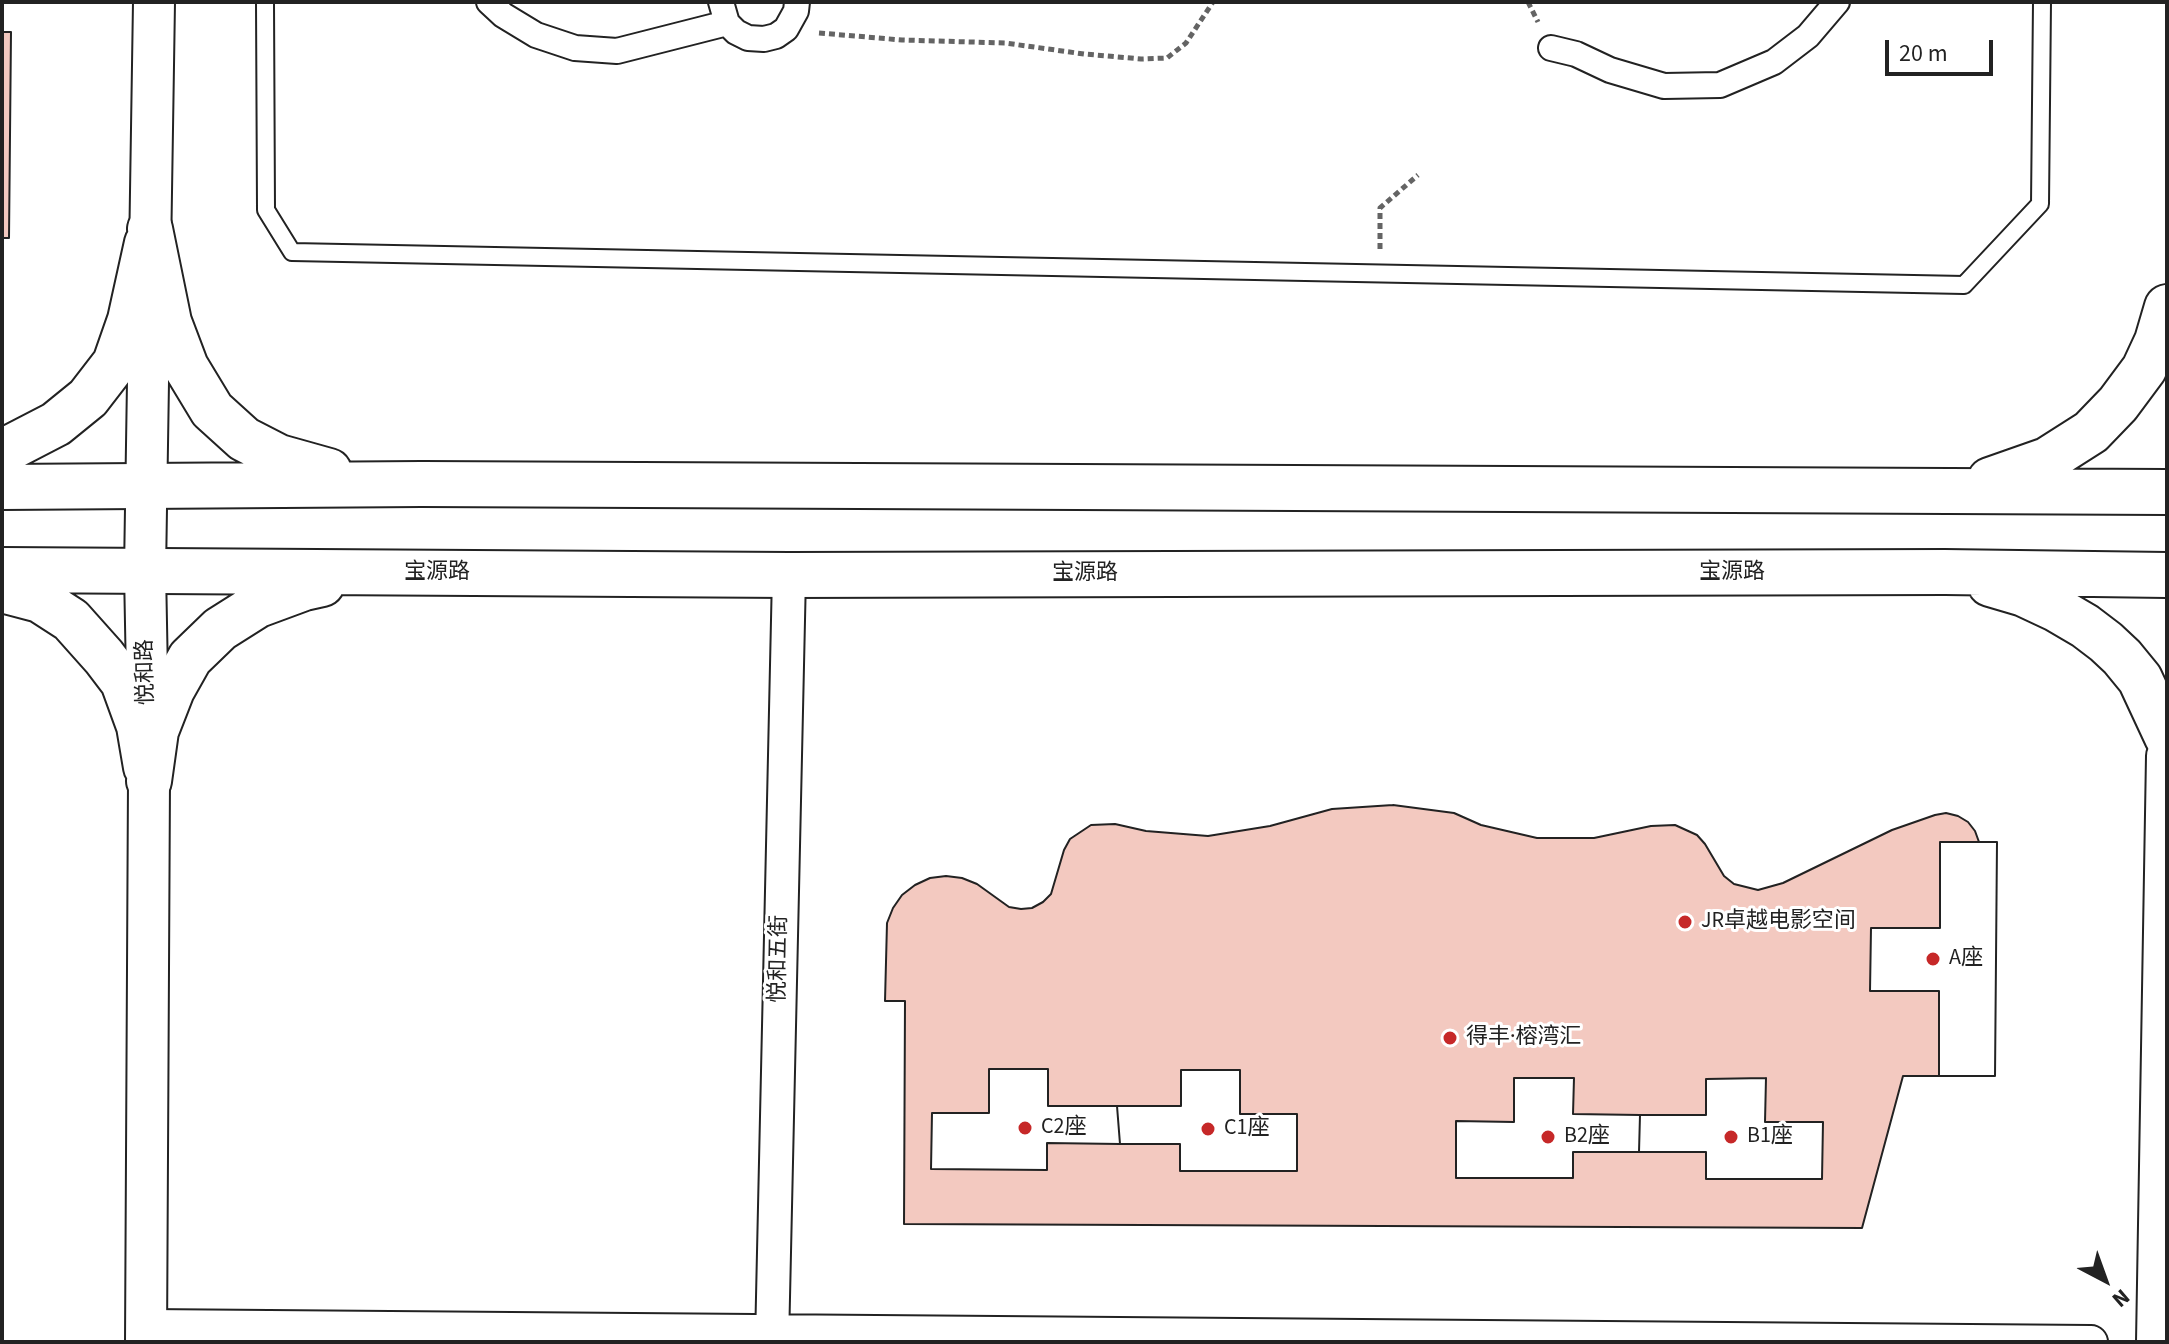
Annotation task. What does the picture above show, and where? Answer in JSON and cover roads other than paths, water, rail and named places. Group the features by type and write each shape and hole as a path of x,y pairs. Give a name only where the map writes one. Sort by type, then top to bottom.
{"main road":[{"path":"2,452 56,424 88,398 115,363 130,320 150,229"},
{"path":"150,229 169,322 186,367 212,410 244,439 279,457 328,471 422,484"},
{"path":"1908,490 1994,479 2047,460 2091,432 2118,404 2144,369 2157,341 2167,307"},
{"path":"2,487 422,484 2167,492"},
{"name":"宝源路","path":"2,570 789,575 1945,572 2167,575"},
{"path":"1945,572 2024,594 2085,626 2122,657 2140,679 2167,737"},
{"path":"149,781 156,731 172,690 190,658 220,629 258,605 304,588 382,573"},
{"path":"2,590 40,600 50,606 71,620 104,657 123,682 139,726 149,781"}],"street":[{"name":"悦和路","path":"146,1334 149,781 145,571 154,2"},
{"path":"489,2 503,15 536,35 575,48 617,51 662,42 724,12 736,32 748,38 776,36 786,29 796,11 797,2"},
{"path":"1551,48 1664,86 1720,85 1774,62 1808,36 1837,2"},
{"name":"悦和五街","path":"772,1337 789,575"},
{"path":"2157,1342 2167,756"},
{"path":"146,1334 2091,1342"}],"lane":[{"path":"265,2 266,210 292,252 1964,285 2040,204 2042,2"}],"place":[{"name":"JR卓越电影空间","path":"1685,922"},
{"name":"A座","path":"1933,959"},
{"name":"得丰·榕湾汇","path":"1450,1038"},
{"name":"C2座","path":"1025,1128"},
{"name":"C1座","path":"1208,1129"},
{"name":"B2座","path":"1548,1137"},
{"name":"B1座","path":"1731,1137"}]}
